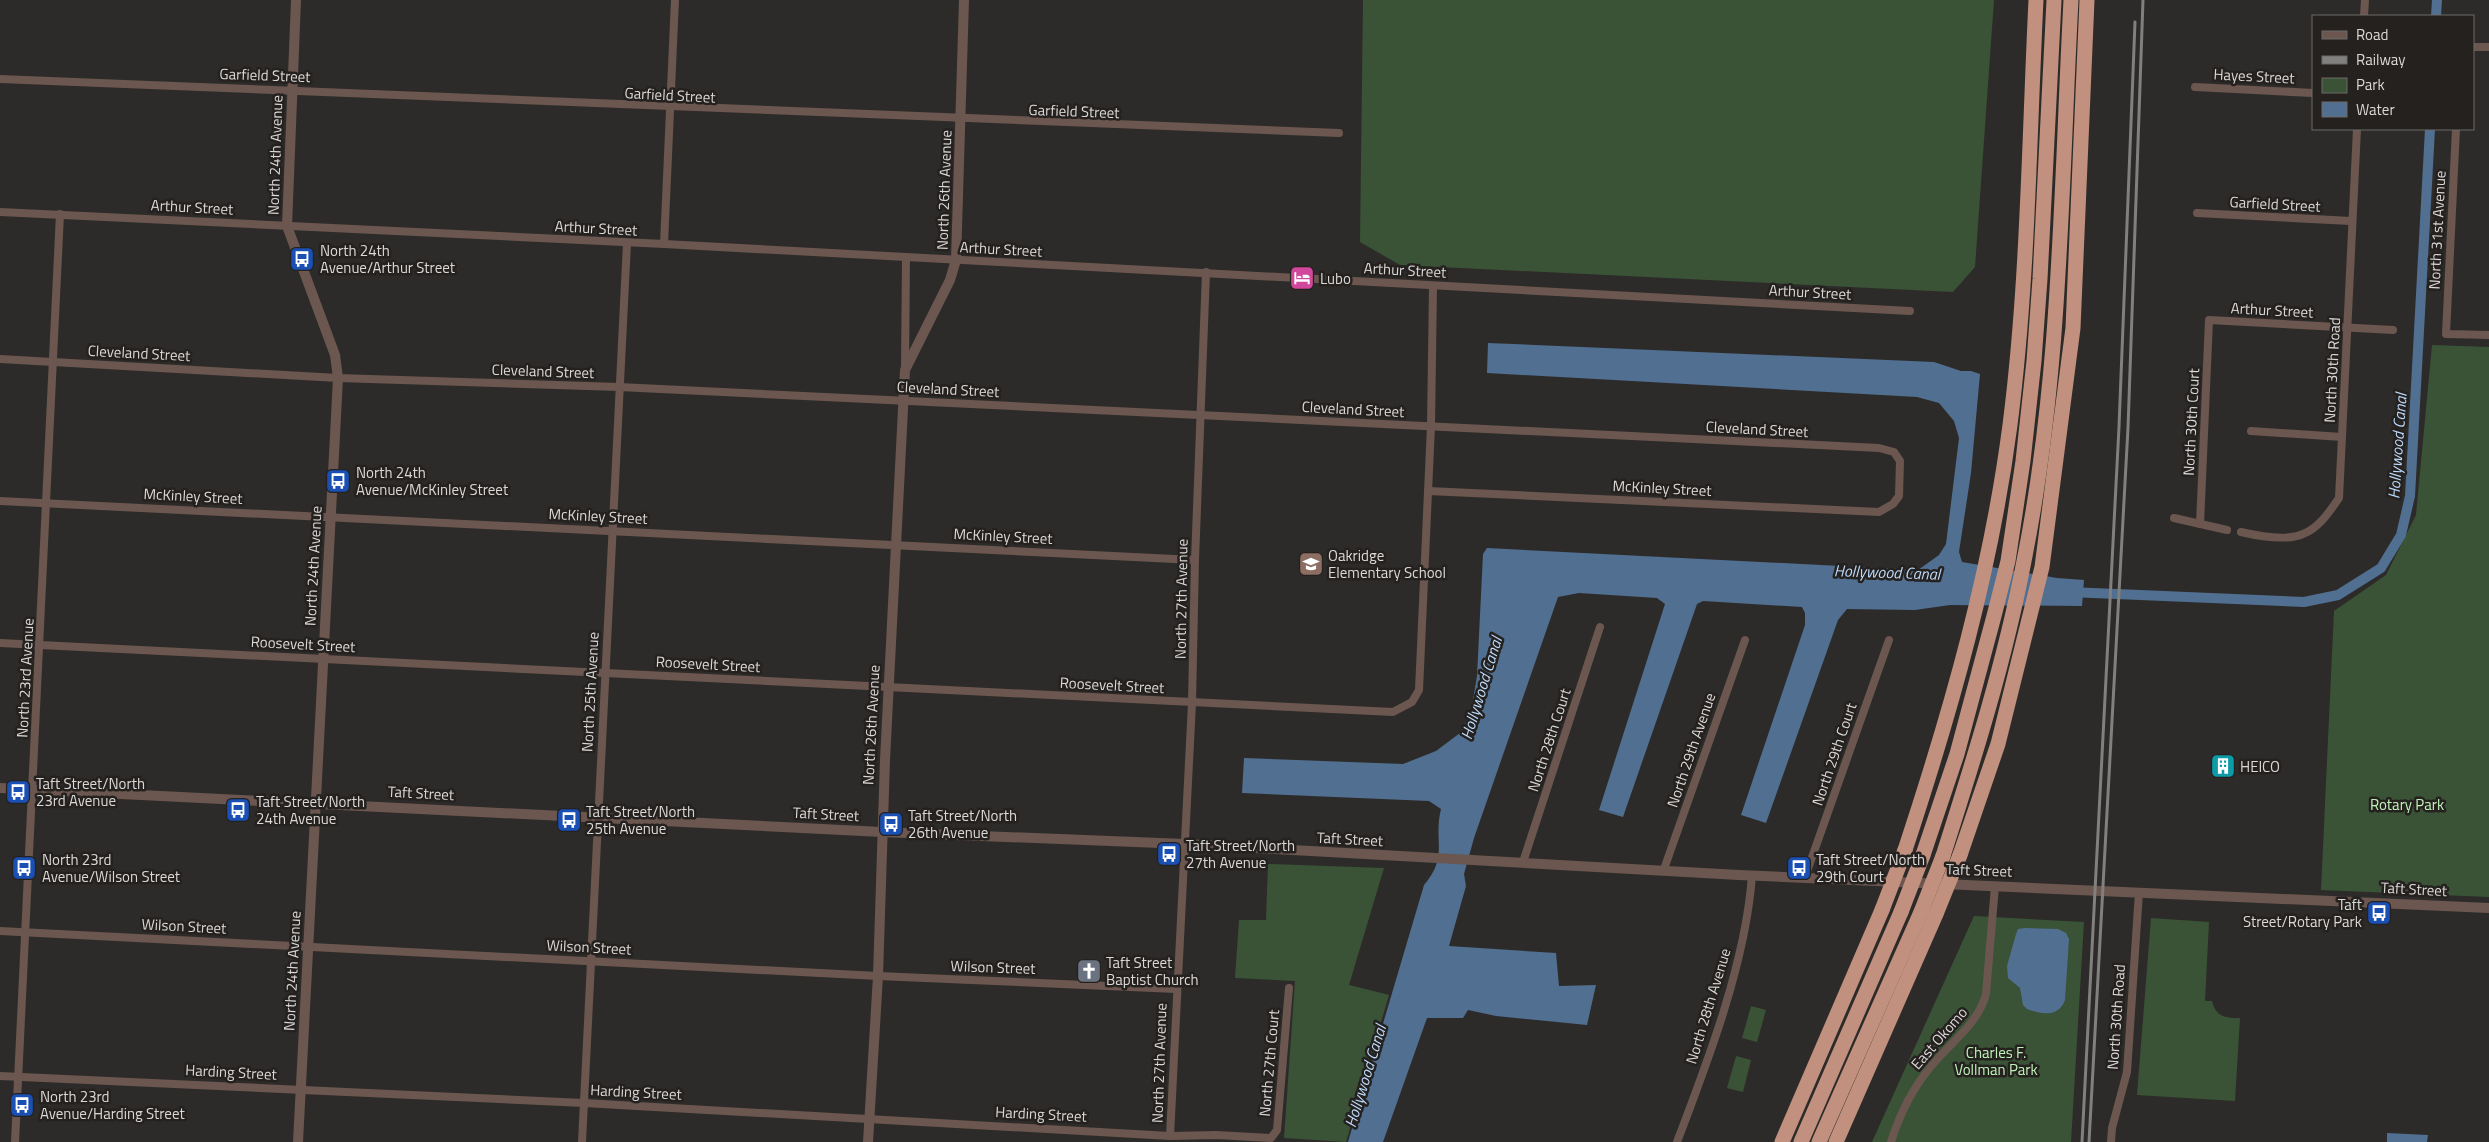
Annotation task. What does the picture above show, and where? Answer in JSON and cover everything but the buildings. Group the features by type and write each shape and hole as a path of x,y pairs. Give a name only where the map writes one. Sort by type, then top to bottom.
{"highway":[{"path":"1782,1142 1882,910 1905,850 1944,732 1988,558 2010,426 2021,322 2036,0"},
{"path":"1801,1142 1901,912 1923,855 1957,754 2008,561 2023,461 2034,361 2054,0"},
{"path":"1836,1142 1928,913 1943,856 1984,726 2024,562 2036,490 2050,367 2056,291 2071,0"},
{"path":"1819,1142 1928,913 1960,855 1998,744 2042,567 2073,328 2087,0"}],"street":[{"name":"North 24th Avenue","path":"296,0 287,226 335,355 338,378 298,1142"},
{"path":"664,244 675,0"},
{"name":"North 26th Avenue","path":"905,370 950,280 956,260 964,0"},
{"path":"2364,15 2365,0"},
{"path":"2474,47 2489,47"},
{"name":"Garfield Street","path":"0,79 292,90 961,121 1339,134"},
{"name":"Hayes Street","path":"2195,87 2312,93"},
{"name":"North 30th Road","path":"2242,532 2267,537 2303,534 2324,519 2339,498 2349,328 2351,221 2357,130"},
{"name":"North 31st Avenue","path":"2456,130 2446,334 2489,336"},
{"name":"Arthur Street","path":"0,212 1206,272 1910,311"},
{"name":"Garfield Street","path":"2197,213 2351,221"},
{"name":"North 23rd Avenue","path":"15,1142 24,932 41,645 60,214"},
{"name":"North 25th Avenue","path":"582,1142 627,243"},
{"name":"North 26th Avenue","path":"868,1142 878,976 882,832 895,544 905,401 906,257"},
{"name":"North 27th Avenue","path":"1170,1136 1192,702 1195,560 1206,272"},
{"path":"1428,491 1432,426 1433,286"},
{"name":"Arthur Street","path":"2209,320 2393,330"},
{"name":"North 30th Court","path":"2200,524 2209,320"},
{"name":"Cleveland Street","path":"0,359 338,378 619,387 1879,448 1894,452 1900,461 1899,496 1893,504"},
{"path":"2251,431 2342,437"},
{"name":"McKinley Street","path":"1428,491 1879,512 1893,504"},
{"name":"Roosevelt Street","path":"0,644 323,658 1393,712 1412,702 1419,690 1428,491"},
{"name":"McKinley Street","path":"0,501 1195,560"},
{"path":"2174,518 2226,530"},
{"name":"North 28th Court","path":"1523,862 1600,627"},
{"name":"North 29th Avenue","path":"1664,869 1745,640"},
{"name":"North 29th Court","path":"1806,876 1889,640"},
{"name":"Taft Street","path":"0,788 882,832 1185,844 1471,861 1664,869 1752,876 1806,876 2489,908"},
{"name":"North 28th Avenue","path":"1677,1142 1708,1057 1735,970 1747,920 1752,876"},
{"name":"East Okomo","path":"1891,1142 1902,1113 1918,1084 1946,1049 1971,1025 1983,1005 1986,994 1995,886"},
{"name":"North 30th Road","path":"2111,1142 2112,1128 2126,1072 2138,892"},
{"name":"Wilson Street","path":"0,931 878,976 1176,989"},
{"name":"North 27th Court","path":"1270,1138 1277,1130 1288,988"},
{"name":"Harding Street","path":"0,1076 584,1103 1170,1136 1270,1138"}],"green space":[{"path":"1363,0 1994,0 1975,267 1953,292 1400,265 1360,242"},
{"name":"Rotary Park","path":"2432,345 2489,347 2489,897 2321,890 2334,611 2386,575 2416,515"},
{"path":"1268,864 1384,868 1349,985 1389,995 1346,1142 1284,1138 1295,981 1235,978 1239,920 1266,920"},
{"name":"Charles F. Vollman Park","path":"1974,916 2084,922 2071,1142 1872,1142"},
{"path":"2151,918 2209,922 2205,1001 2212,1001 2216,1010 2222,1016 2240,1018 2235,1101 2137,1095"},
{"path":"1751,1006 1766,1010 1757,1042 1742,1038"},
{"path":"1736,1056 1751,1060 1743,1092 1727,1088"}],"water":[{"path":"1488,343 1934,362 1961,371 1971,371 1980,374 1971,473 1959,552 1962,562 2057,578 2084,580 2082,606 1950,605 1915,610 1847,609 1838,620 1766,823 1741,815 1805,625 1805,613 1802,607 1703,601 1697,604 1623,817 1599,810 1665,604 1657,598 1579,593 1558,597 1474,838 1464,874 1466,886 1449,946 1556,953 1559,986 1596,985 1587,1025 1496,1016 1468,1010 1463,1018 1427,1018 1383,1142 1348,1142 1424,885 1432,875 1436,865 1441,809 1429,801 1242,793 1244,758 1403,764 1436,751 1460,733 1471,712 1477,676 1483,554 1487,548 1918,570 1939,555 1946,544 1959,438 1954,421 1939,403 1917,397 1487,373"},
{"path":"2018,929 2058,929 2066,933 2069,939 2065,1000 2062,1006 2054,1012 2038,1013 2027,1009 2023,1005 2020,988 2008,978 2007,966 2016,934"},
{"path":"2387,1133 2428,1135 2427,1142 2387,1142"}],"waterway":[{"name":"Hollywood Canal","path":"2436,15 2437,0"},
{"name":"Hollywood Canal","path":"2069,592 2304,602 2338,595 2381,568 2401,535 2410,496 2430,130"}],"railway":[{"path":"2089,1142 2128,428 2143,0"},
{"path":"2082,1142 2119,427 2135,22"}],"place":[{"name":"North 24th Avenue/Arthur Street","path":"302,259"},
{"name":"Lubo","path":"1302,278"},
{"name":"North 24th Avenue/McKinley Street","path":"338,481"},
{"name":"Oakridge Elementary School","path":"1311,564"},
{"name":"HEICO","path":"2223,766"},
{"name":"Taft Street/North 23rd Avenue","path":"18,792"},
{"name":"Taft Street/North 24th Avenue","path":"238,810"},
{"name":"Taft Street/North 25th Avenue","path":"569,820"},
{"name":"Taft Street/North 26th Avenue","path":"891,824"},
{"name":"Taft Street/North 27th Avenue","path":"1169,854"},
{"name":"North 23rd Avenue/Wilson Street","path":"24,868"},
{"name":"Taft Street/North 29th Court","path":"1799,868"},
{"name":"Taft Street/Rotary Park","path":"2379,913"},
{"name":"Taft Street Baptist Church","path":"1089,971"},
{"name":"North 23rd Avenue/Harding Street","path":"22,1105"}]}
